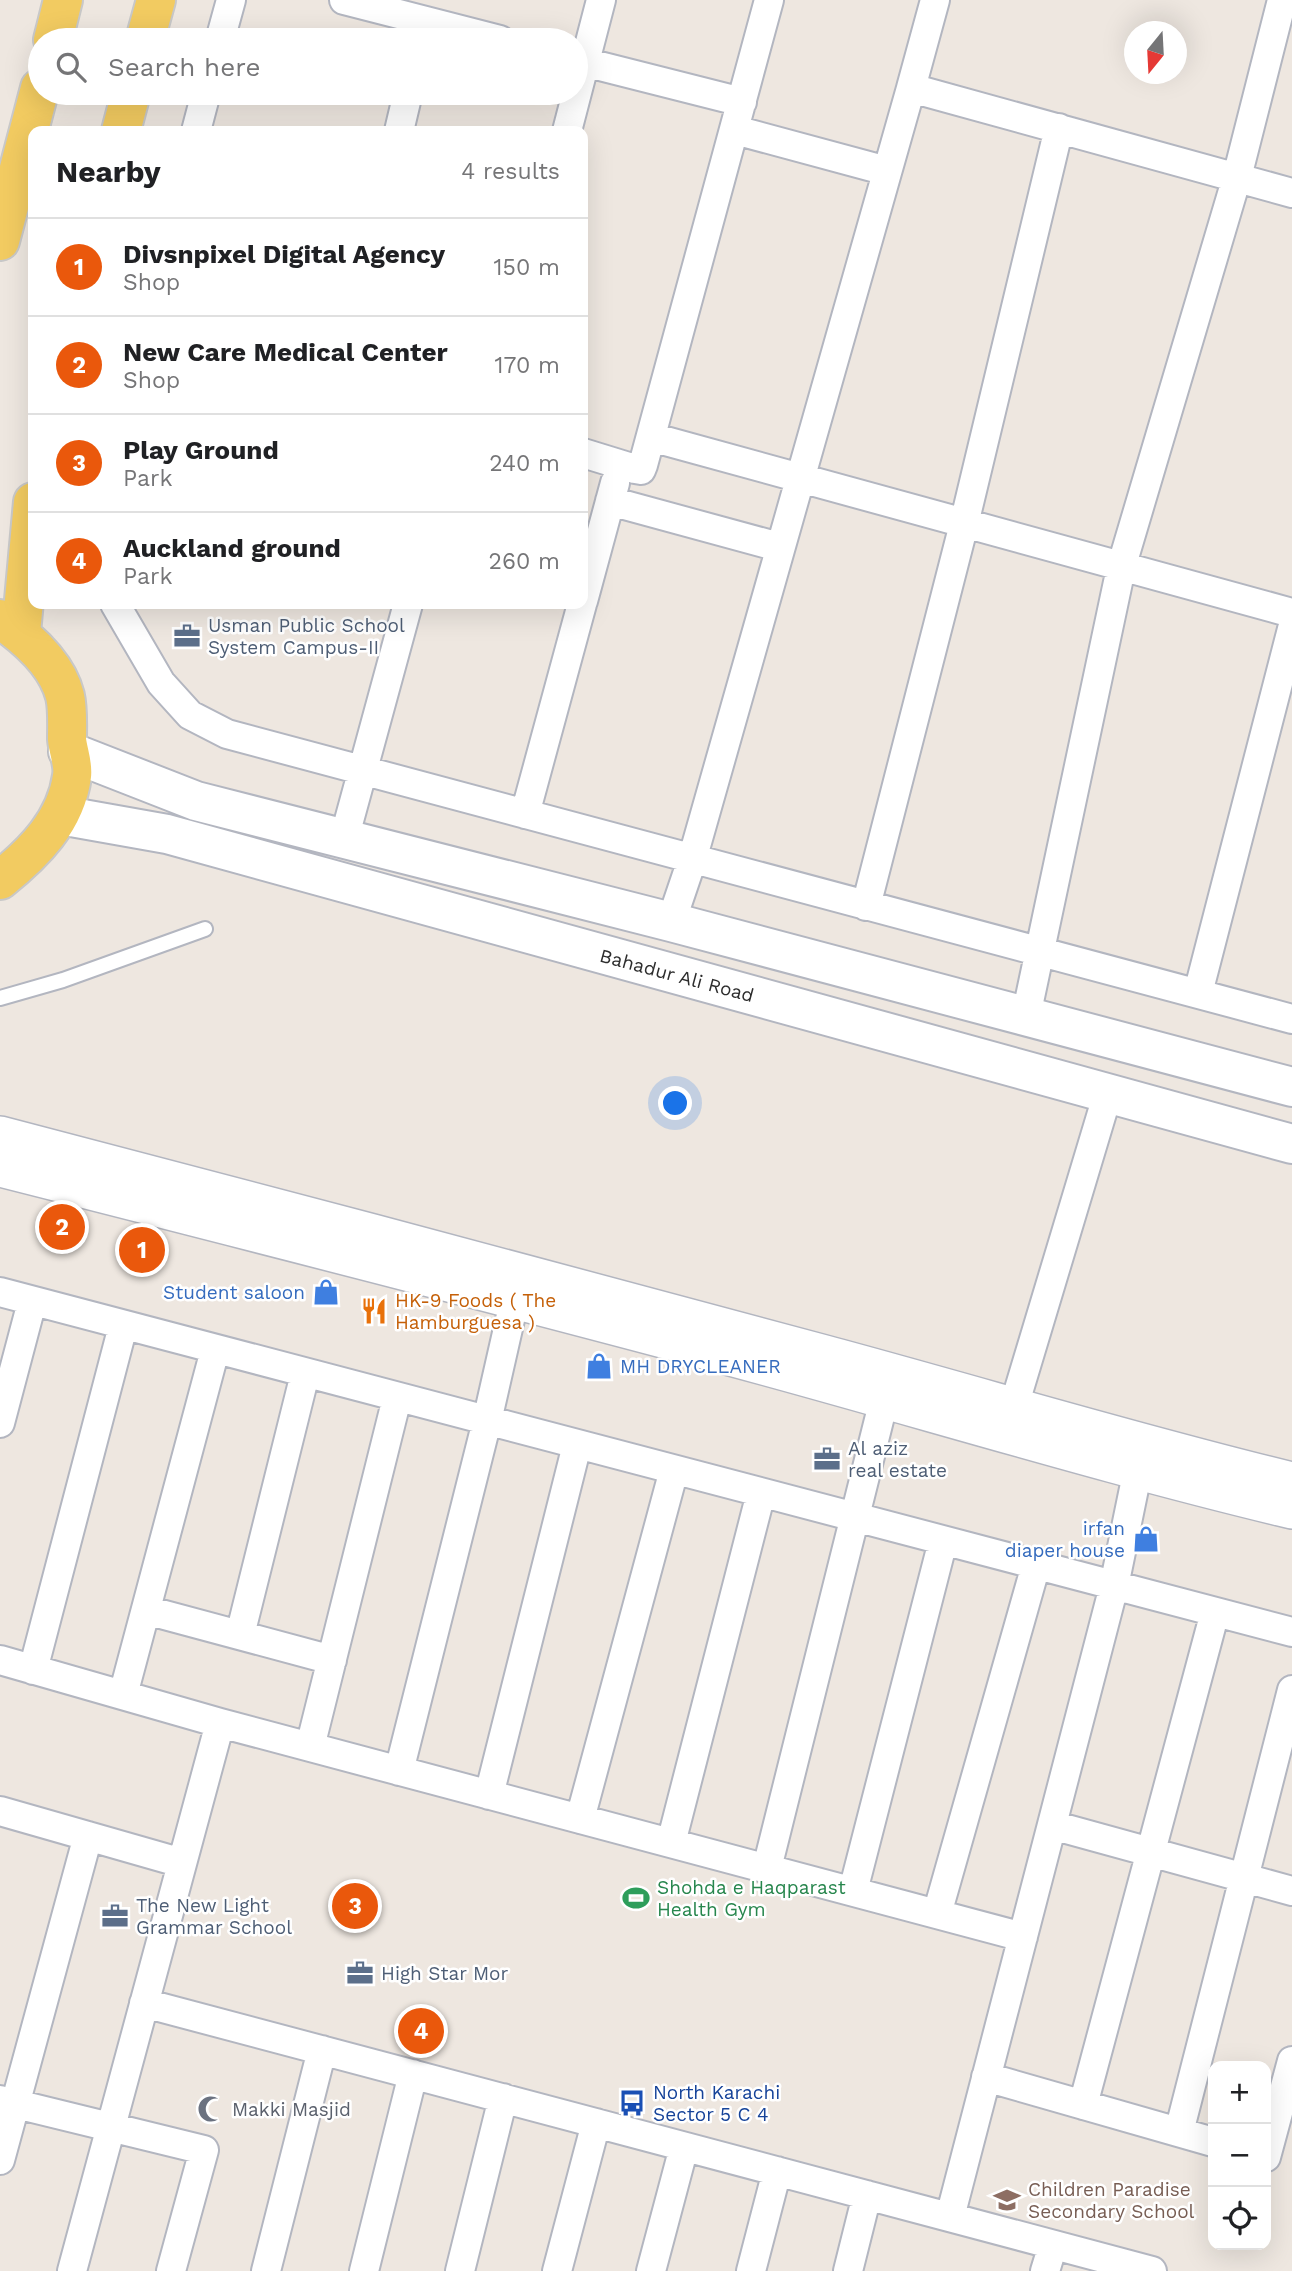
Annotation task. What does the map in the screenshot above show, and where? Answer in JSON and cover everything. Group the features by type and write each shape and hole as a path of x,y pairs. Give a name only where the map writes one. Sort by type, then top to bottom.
{"main road":[{"path":"56,28 63,0"},
{"path":"148,28 156,0"},
{"path":"30,126 36,105"},
{"path":"122,126 128,105"},
{"path":"0,241 28,134"},
{"path":"0,880 34,853 60,815 73,775 68,751 65,695 47,662 11,626 28,530"},
{"path":"68,751 196,801 671,922 1292,1087"},
{"name":"Bahadur Ali Road","path":"60,815 167,834 1292,1144"}],"street":[{"path":"223,28 231,0"},
{"path":"344,0 454,28"},
{"path":"588,38 601,0"},
{"path":"588,454 640,470 769,0"},
{"path":"671,922 692,860 935,0"},
{"path":"1026,1016 1121,568 1237,177 1282,0"},
{"path":"588,63 742,102"},
{"path":"911,88 1292,192"},
{"path":"197,126 203,105"},
{"path":"400,126 405,105"},
{"path":"568,126 572,105"},
{"path":"866,906 964,524 1059,128"},
{"path":"735,130 887,171"},
{"path":"651,437 1292,613"},
{"path":"588,580 620,463"},
{"path":"610,501 779,547"},
{"path":"118,609 161,683 190,715 227,734 1292,1019"},
{"path":"344,839 407,609"},
{"path":"524,814 580,609"},
{"path":"1198,993 1292,629"},
{"path":"1014,1406 1108,1093"},
{"path":"0,1134 518,1284 884,1400 1137,1474 1292,1511"},
{"path":"0,1169 518,1284 1014,1406 1143,1444 1292,1480"},
{"path":"399,1770 487,1421 518,1284"},
{"path":"0,1292 1292,1632"},
{"path":"0,1423 32,1302"},
{"path":"33,1670 123,1326"},
{"path":"123,1695 215,1350"},
{"path":"240,1636 305,1374"},
{"path":"310,1747 397,1398"},
{"path":"767,1868 852,1517 884,1400"},
{"path":"489,1795 577,1445"},
{"path":"580,1819 674,1470"},
{"path":"950,2217 1114,1586 1137,1474"},
{"path":"670,1843 761,1493"},
{"path":"853,1891 943,1541"},
{"path":"937,1914 1036,1565"},
{"path":"146,1610 332,1660"},
{"path":"1083,2105 1215,1612"},
{"path":"0,1660 220,1723 1023,1937"},
{"path":"1179,2132 1292,1690"},
{"path":"72,2271 220,1723"},
{"path":"0,1811 182,1863"},
{"path":"1052,1825 1292,1891"},
{"path":"0,2160 8,2101 88,1836"},
{"path":"144,2003 950,2217 1049,2258 1147,2270"},
{"path":"266,2271 322,2050"},
{"path":"1271,2139 1292,2061"},
{"path":"364,2271 414,2074"},
{"path":"986,2077 1208,2141"},
{"path":"460,2271 503,2098"},
{"path":"8,2101 204,2150 171,2271"},
{"path":"557,2271 596,2123"},
{"path":"651,2271 684,2147"},
{"path":"1271,2158 1292,2164"},
{"path":"751,2271 777,2171"},
{"path":"848,2271 867,2195"}],"lane":[{"path":"0,998 63,980 205,929"}],"place":[{"name":"Usman Public School System Campus-II","path":"187,636"},
{"name":"New Care Medical Center","path":"62,1227"},
{"name":"Divsnpixel Digital Agency","path":"142,1250"},
{"name":"Student saloon","path":"326,1292"},
{"name":"HK-9 Foods ( The Hamburguesa )","path":"374,1311"},
{"name":"MH DRYCLEANER","path":"599,1366"},
{"name":"Al aziz real estate","path":"827,1459"},
{"name":"irfan diaper house","path":"1146,1539"},
{"name":"Shohda e Haqparast Health Gym","path":"636,1898"},
{"name":"Play Ground","path":"355,1906"},
{"name":"The New Light Grammar School","path":"115,1916"},
{"name":"High Star Mor","path":"360,1973"},
{"name":"Auckland ground","path":"421,2031"},
{"name":"North Karachi Sector 5 C 4","path":"632,2103"},
{"name":"Makki Masjid","path":"211,2109"},
{"name":"Children Paradise Secondary School","path":"1007,2200"}]}
